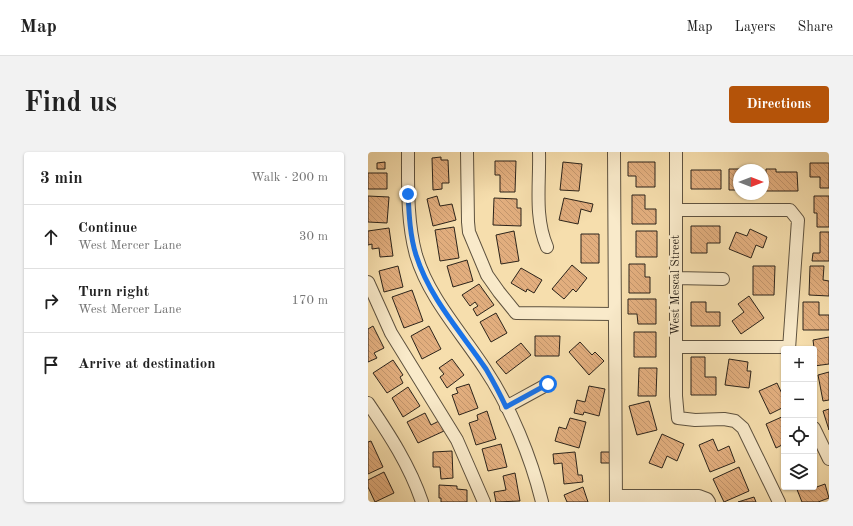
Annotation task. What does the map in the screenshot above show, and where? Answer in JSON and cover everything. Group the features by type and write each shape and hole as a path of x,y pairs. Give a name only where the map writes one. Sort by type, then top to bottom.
{"street":[{"path":"408,152 410,218 416,254 436,298 486,369 506,407 534,472 542,502"},
{"path":"467,152 468,222 470,232 488,275 498,292 516,312 614,314"},
{"path":"539,152 540,222 542,234 547,247"},
{"path":"614,152 616,499 699,496 707,499 709,502"},
{"name":"West Mescal Street","path":"676,152 676,396 678,418 695,420 737,417 779,502"},
{"path":"676,210 790,210 798,220 788,346"},
{"path":"676,278 723,279"},
{"path":"368,282 391,333 457,440 484,502"},
{"path":"676,347 781,348"},
{"path":"506,407 548,384"},
{"path":"368,403 399,451 422,502"},
{"path":"817,434 829,459"}],"building":[{"path":"441,157 441,160 448,160 449,183 442,183 442,189 433,190 432,158"},
{"path":"495,161 516,161 515,192 500,192 500,175 495,175"},
{"path":"385,162 385,169 377,169 377,163"},
{"path":"563,162 582,164 579,191 560,190"},
{"path":"628,162 655,162 655,187 636,187 636,176 628,176"},
{"path":"810,163 829,163 829,188 820,188 820,177 810,177"},
{"path":"729,169 733,169 733,190 729,190"},
{"path":"769,169 776,169 776,172 797,172 798,191 769,191"},
{"path":"691,170 721,170 721,189 691,189"},
{"path":"368,173 387,173 387,189 368,189"},
{"path":"632,195 645,195 645,209 656,209 656,224 632,224"},
{"path":"368,196 389,197 387,223 368,222"},
{"path":"437,196 440,206 452,204 456,220 433,226 427,199"},
{"path":"814,196 829,196 829,227 817,227 817,213 814,213"},
{"path":"494,198 517,199 517,208 521,208 521,226 493,225"},
{"path":"564,198 593,204 591,212 581,209 578,224 559,220"},
{"path":"691,226 720,226 720,243 707,243 707,253 691,253"},
{"path":"454,227 459,258 440,261 435,230"},
{"path":"389,228 393,256 380,257 379,248 372,249 372,244 368,245 368,231"},
{"path":"750,229 767,237 763,248 756,245 751,258 729,249 736,232 747,236"},
{"path":"514,231 519,261 501,264 496,235"},
{"path":"636,231 657,231 657,257 636,257"},
{"path":"820,232 829,232 829,261 812,261 813,253 820,253"},
{"path":"581,234 599,234 599,263 581,263"},
{"path":"467,260 473,281 453,287 447,266"},
{"path":"629,264 645,264 645,277 650,277 650,293 629,293"},
{"path":"572,265 587,278 576,292 573,289 564,299 552,289"},
{"path":"398,266 403,287 384,292 379,271"},
{"path":"753,266 775,266 774,295 753,295"},
{"path":"810,266 824,266 823,280 829,281 829,296 809,295"},
{"path":"521,268 542,280 534,293 527,289 526,292 511,283"},
{"path":"479,284 494,305 477,316 473,309 478,306 475,302 470,306 462,295"},
{"path":"412,290 423,321 404,328 392,297"},
{"path":"749,296 764,318 741,334 732,321 744,312 738,304"},
{"path":"628,299 656,299 656,324 638,324 637,314 628,314"},
{"path":"691,302 706,302 706,312 720,312 720,326 691,326"},
{"path":"803,302 819,302 819,315 829,315 829,330 803,330"},
{"path":"496,313 507,333 491,342 480,322"},
{"path":"373,326 384,348 374,353 377,358 368,362 368,329"},
{"path":"429,326 441,349 422,359 411,336"},
{"path":"634,332 656,332 656,357 634,357"},
{"path":"535,336 560,336 559,356 535,356"},
{"path":"829,337 829,364 817,366 817,346 814,346 813,340"},
{"path":"580,342 592,355 595,352 604,361 589,375 569,352"},
{"path":"521,343 531,355 506,374 496,362"},
{"path":"691,357 705,357 705,377 716,377 716,395 691,395"},
{"path":"452,359 464,375 447,388 440,377 444,374 439,368"},
{"path":"729,359 748,362 747,371 751,371 749,388 725,385"},
{"path":"393,360 403,375 400,377 403,383 387,393 373,373"},
{"path":"639,368 657,368 656,396 638,396"},
{"path":"829,372 829,400 823,401 818,375"},
{"path":"777,383 781,392 781,408 770,414 759,391"},
{"path":"469,384 478,408 459,415 452,395 458,393 456,388"},
{"path":"589,386 605,389 599,416 584,412 583,415 574,413 577,400 585,402"},
{"path":"408,387 420,406 403,417 392,398"},
{"path":"649,401 657,430 637,435 629,406"},
{"path":"829,409 829,430 823,411"},
{"path":"487,411 496,439 476,445 469,423 478,420 477,415"},
{"path":"425,413 431,425 439,421 444,431 418,443 407,422"},
{"path":"781,417 781,446 776,448 766,424"},
{"path":"570,418 586,422 579,448 555,441 559,427 566,429"},
{"path":"662,434 684,444 677,461 667,456 662,468 649,463"},
{"path":"713,439 718,451 729,446 735,462 710,472 699,445"},
{"path":"371,441 383,467 368,474 368,442"},
{"path":"501,444 507,467 488,471 482,449"},
{"path":"452,451 453,478 441,479 440,467 433,467 433,452"},
{"path":"575,452 578,475 582,475 583,482 564,484 562,463 554,464 553,454"},
{"path":"601,452 611,452 611,463 601,463"},
{"path":"739,467 749,491 724,502 713,479"},
{"path":"384,472 394,493 375,502 368,487 368,480"},
{"path":"515,473 520,501 496,502 494,492 506,490 503,476"},
{"path":"825,484 829,498 818,502 802,502 797,490 817,490 817,487"},
{"path":"439,485 457,486 457,489 467,490 467,502 441,502 441,498 439,498"},
{"path":"583,487 588,502 567,502 564,495"},
{"path":"754,497 756,502 738,502"}],"route":[{"path":"408,194 416,254 426,280 436,298 486,369 506,407 548,384"}]}
